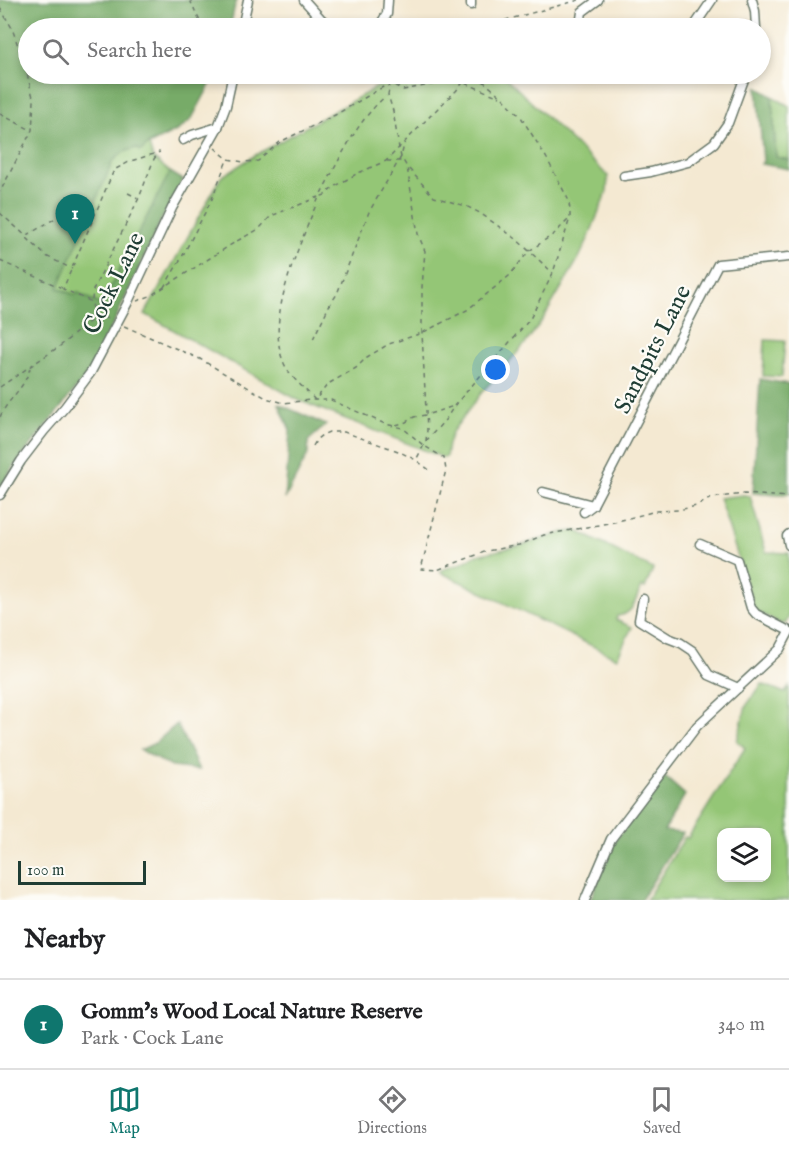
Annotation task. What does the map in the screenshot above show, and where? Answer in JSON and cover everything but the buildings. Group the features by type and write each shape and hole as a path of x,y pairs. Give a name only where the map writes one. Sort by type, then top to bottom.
{"street":[{"path":"244,18 248,0"},
{"path":"304,0 320,18"},
{"path":"384,18 388,0"},
{"path":"581,18 582,12 598,0"},
{"path":"700,18 712,0"},
{"path":"752,0 755,18"},
{"name":"Cock Lane","path":"0,495 21,461 91,372 128,304 172,208 218,127 231,84"},
{"path":"624,176 651,172 688,162 714,143 728,123 742,84"},
{"path":"183,140 218,127"},
{"name":"Sandpits Lane","path":"584,512 593,506 718,264 789,257"},
{"path":"543,492 593,506"},
{"path":"789,534 787,536 789,544"},
{"path":"585,900 611,839 697,726 780,649 789,632 756,614 751,608 737,560 700,544"},
{"path":"643,599 639,620 693,651 710,675 738,688"}],"path":[{"path":"190,0 198,18"},
{"path":"513,18 579,0"},
{"path":"0,8 12,28 18,46"},
{"path":"0,192 32,130 34,102 30,84"},
{"path":"209,144 228,159 243,162 258,161 280,142 335,116 388,84"},
{"path":"315,400 299,385 284,363 278,340 280,309 289,275 319,198 364,119 387,95 390,84"},
{"path":"392,84 404,90 435,84"},
{"path":"128,304 150,296 259,229 271,216 319,198 358,173 386,161 462,84"},
{"path":"466,84 503,98"},
{"path":"416,460 423,445 446,419 454,406 530,319 554,273 570,218 568,199 546,157 521,117 487,84"},
{"path":"387,95 393,111 401,157 434,197 466,206 480,213 515,238 554,273"},
{"path":"0,114 32,130"},
{"path":"313,339 328,306 337,294 369,212 399,161 406,140"},
{"path":"63,289 114,170 131,161 160,152 154,159 139,198 93,290 94,319"},
{"path":"163,287 182,257 212,199 228,159"},
{"path":"386,161 404,161"},
{"path":"408,166 418,234 425,250 422,333 426,441"},
{"path":"128,193 139,198"},
{"path":"26,236 59,216 82,209 95,215"},
{"path":"0,213 46,256 73,269"},
{"path":"315,400 328,384 356,368 367,357 389,344 422,333 467,310 509,276 529,251 554,234 570,218"},
{"path":"0,261 92,302"},
{"path":"0,387 60,346 89,322 94,319 110,318"},
{"path":"122,325 200,359 266,398 284,403 332,400 385,424 403,428 423,445 444,458 446,470 421,568 437,570 487,551 519,545 544,535 614,522 656,511 697,506 711,498 744,494 789,496"},
{"path":"0,417 27,379 30,367"},
{"path":"394,426 414,417 454,406"},
{"path":"313,446 316,439 328,432 344,432 398,451 416,460 432,472"}],"green space":[{"path":"0,0 12,0 18,28 18,84 55,84 178,130 149,145 153,158 183,180 160,222 114,322 0,487"},
{"path":"0,0 236,0 232,18 18,18 18,84 211,84 191,120 141,151 136,148 124,152 113,161 58,288 75,295 77,292 101,305 170,172 183,180 160,222 89,372 0,487"},
{"path":"382,84 512,84 608,176 607,191 579,258 543,319 525,344 482,392 452,432 446,457 298,400 145,314 221,177"},
{"path":"757,87 772,96 776,157 789,160 789,169 761,164 763,161"},
{"path":"772,96 789,106 789,160 776,157"},
{"path":"765,340 785,341 782,377 763,376"},
{"path":"760,379 789,384 789,494 753,493"},
{"path":"279,404 326,425 308,441 308,454 285,499 290,430"},
{"path":"750,496 766,552 789,553 789,616 786,623 781,624 756,611 754,607 719,498"},
{"path":"577,531 653,569 645,588 641,587 630,610 617,616 616,620 632,627 617,658 440,572 477,555 519,546 564,532"},
{"path":"762,684 785,693 789,686 789,900 646,900 745,748 737,741 746,706"},
{"path":"177,724 199,770 172,767 140,750 155,743"},
{"path":"665,777 685,795 664,831 683,833 641,900 590,900 616,839"}],"place":[{"name":"Gomm's Wood Local Nature Reserve","path":"75,244"}]}
